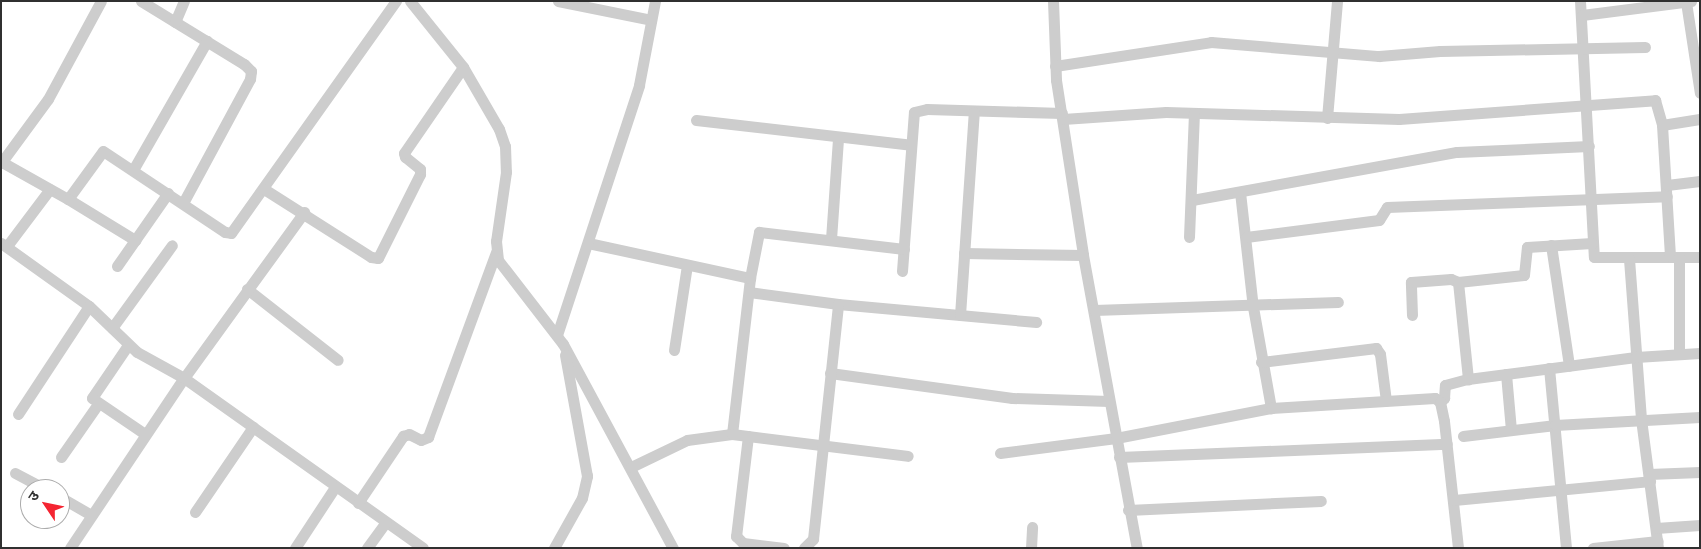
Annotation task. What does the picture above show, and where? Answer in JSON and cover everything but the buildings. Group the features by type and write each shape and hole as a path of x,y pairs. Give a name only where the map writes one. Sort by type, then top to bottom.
{"street":[{"path":"101,1 48,99 2,162 135,240"},
{"path":"141,1 244,64 252,74 183,203"},
{"path":"175,22 184,1"},
{"path":"68,199 101,151 133,170 228,234 234,232 396,1"},
{"path":"558,1 652,20"},
{"path":"554,548 582,498 587,476 560,339 588,243 639,85 655,1"},
{"path":"1053,1 1055,66 1083,255 1128,510 1137,548"},
{"path":"1327,118 1330,51 1337,1"},
{"path":"1580,1 1589,146 1592,243 1596,259 1700,257"},
{"path":"358,503 403,436 409,434 421,440 428,437 496,252 506,172 504,146 492,113 463,67 413,2"},
{"path":"1582,15 1688,2 1700,93"},
{"path":"133,170 207,41"},
{"path":"1055,66 1211,42 1379,56 1440,51 1645,47"},
{"path":"264,189 304,212 371,258 378,258 420,174 420,168 405,157 404,153 463,67"},
{"path":"902,270 912,115 916,110 1063,116 1194,113 1399,119 1587,107 1655,100 1662,125 1674,257 1679,354"},
{"path":"960,314 974,112"},
{"path":"1189,237 1192,200 1194,113"},
{"path":"1662,125 1700,119"},
{"path":"696,120 910,145"},
{"path":"831,239 838,138"},
{"path":"1192,200 1240,192 1300,178 1457,152 1589,146"},
{"path":"1246,236 1379,220 1387,207 1591,198 1667,191 1700,181"},
{"path":"50,189 4,244 89,306 128,345 184,378 423,548"},
{"path":"1240,192 1253,307 1271,408"},
{"path":"118,266 168,193"},
{"path":"70,548 184,378 304,212"},
{"path":"732,434 750,278 760,232 904,249"},
{"path":"588,243 750,278"},
{"path":"1412,315 1411,282 1451,279 1458,282 1522,276 1525,273 1526,248 1592,243"},
{"path":"112,328 172,245"},
{"path":"1551,245 1569,366"},
{"path":"496,252 504,270 560,339 632,467 673,548"},
{"path":"964,253 1083,255"},
{"path":"1593,548 1658,544 1641,420 1629,259"},
{"path":"674,350 688,265"},
{"path":"1458,282 1468,379"},
{"path":"247,289 338,360"},
{"path":"749,292 838,304 1036,322"},
{"path":"1094,310 1253,307 1338,302"},
{"path":"804,548 813,539 838,304"},
{"path":"18,414 89,306"},
{"path":"128,345 92,398 98,404 145,434"},
{"path":"1262,362 1376,348 1380,354 1386,401"},
{"path":"1440,402 1444,398 1445,385 1468,379 1636,357 1700,353"},
{"path":"1549,368 1566,548"},
{"path":"830,373 1012,398 1109,401"},
{"path":"1506,374 1511,430"},
{"path":"1000,453 1116,438 1271,408 1435,398 1440,402 1447,444 1458,548"},
{"path":"61,457 98,404"},
{"path":"1463,436 1555,425 1700,417"},
{"path":"195,512 253,427"},
{"path":"632,467 688,440 732,434 908,456"},
{"path":"748,436 736,536 743,543 784,548"},
{"path":"1119,457 1447,444"},
{"path":"1454,500 1700,472"},
{"path":"15,473 26,479"},
{"path":"295,548 335,487"},
{"path":"1128,510 1321,501"},
{"path":"70,503 92,516"},
{"path":"367,548 386,522"},
{"path":"1656,528 1700,526"},
{"path":"1031,548 1032,527"}]}
